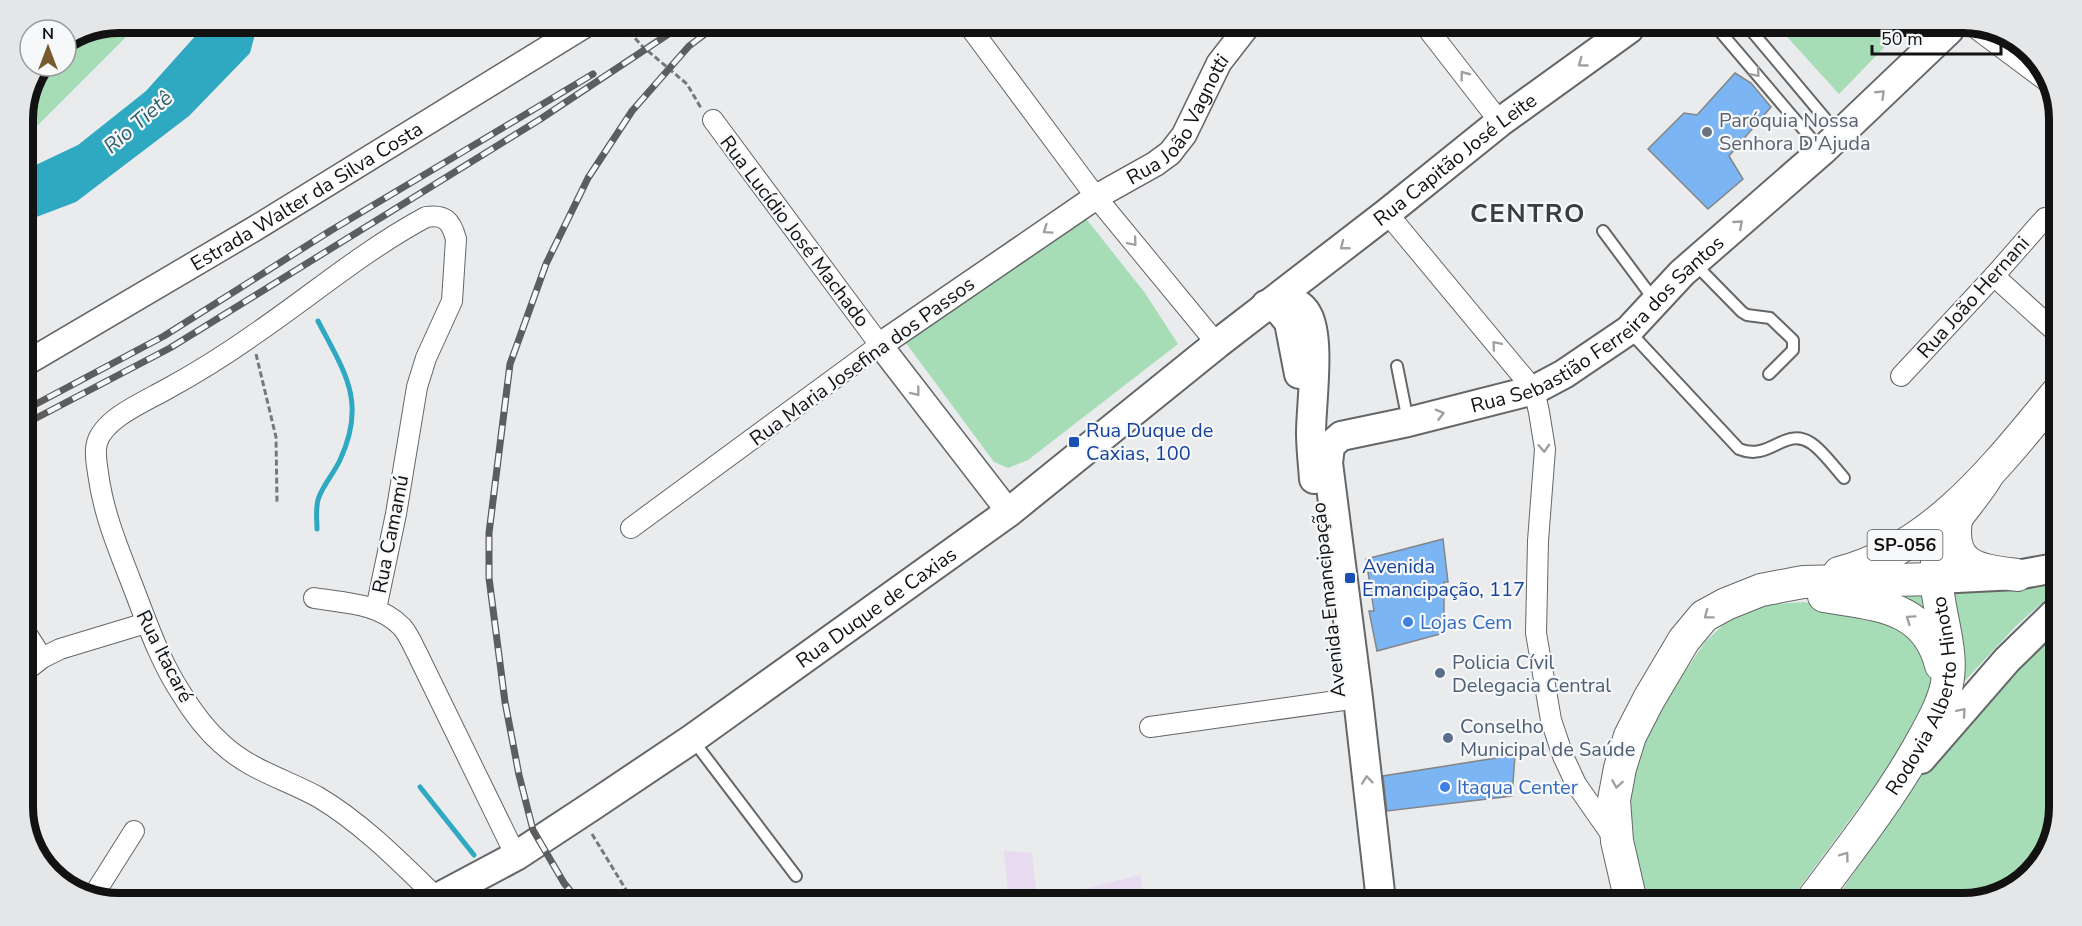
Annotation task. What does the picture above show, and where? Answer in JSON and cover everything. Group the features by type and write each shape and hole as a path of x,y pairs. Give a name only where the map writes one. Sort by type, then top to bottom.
{"main road":[{"name":"Rua Capitão José Leite","path":"1266,305 1387,213 1500,122 1622,33"},
{"name":"Rua Sebastião Ferreira dos Santos","path":"1341,436 1408,422 1534,390 1564,374 1629,330 1694,263 1831,143 1946,33"},
{"path":"1266,305 1278,302 1296,304 1308,273"},
{"name":"Avenida Emancipação","path":"1296,304 1308,315 1312,326 1313,466 1380,893"},
{"name":"Rua Duque de Caxias","path":"446,893 516,856 692,739 1009,512 1266,305"},
{"path":"1266,305 1279,310 1289,322 1311,435"},
{"path":"1314,358 1324,422 1333,432 1341,436"},
{"name":"Rodovia Alberto Hinoto","path":"1817,893 1895,788 1935,718 1946,686 1949,662 1937,579 1940,550 1956,520 1987,476 2049,401"},
{"name":"Avenida Emancipação","path":"1341,436 1330,446 1328,463 1349,700 1361,893"},
{"name":"Rodovia Alberto Hinoto","path":"1803,582 1851,570 1900,548 1932,526 1987,476"},
{"path":"1956,520 1954,539 1963,559 1972,567 1984,571 2017,575"},
{"path":"1803,582 2017,575 2049,569"},
{"name":"SP-056","path":"1629,893 1617,842 1614,800 1620,768 1630,736 1649,699 1684,640 1704,616 1725,604 1761,590 1803,582"},
{"path":"1761,590 1799,592 1869,603 1895,609 1911,617 1928,633 1938,654 1946,686"},
{"path":"1895,788 2007,660 2049,619"}],"street":[{"name":"Estrada Walter da Silva Costa","path":"33,359 254,229 571,33"},
{"path":"974,33 1096,197 1217,344"},
{"name":"Rua João Vagnotti","path":"1096,197 1170,153 1184,135 1219,63 1242,33"},
{"path":"1431,33 1500,122"},
{"path":"1988,38 2036,72"},
{"name":"Rua Lucídio José Machado","path":"713,120 880,345 1009,512"},
{"name":"Rua Maria Josefina dos Passos","path":"631,528 880,345 1096,197"},
{"path":"1387,213 1534,390 1545,449 1538,542 1536,633 1551,720 1563,756 1576,784 1617,842"},
{"name":"Rua Itacaré","path":"434,893 388,851 320,798 243,762 220,743 196,716 179,691 146,623 113,537 102,500 96,459 97,444 106,428 120,416 191,376 252,337 397,232 426,217 437,215 446,219"},
{"name":"Rua João Hernani","path":"1901,376 1994,276 2044,218"},
{"name":"Rua Camamú","path":"446,219 456,239 452,300 426,358 417,387 396,514 376,609 404,629 417,651 516,856"},
{"path":"1994,276 2049,326"},
{"path":"314,598 376,609"},
{"path":"33,665 60,649 146,623"},
{"path":"33,644 42,658"},
{"path":"1150,727 1349,700"},
{"path":"97,889 134,831"}],"lane":[{"path":"1722,33 1831,143"},
{"path":"1753,33 1831,143"},
{"path":"1603,231 1655,302"},
{"path":"1694,263 1742,312 1747,315 1770,318 1793,340 1793,350 1769,374"},
{"path":"1629,330 1739,450 1750,454 1759,453 1788,439 1798,439 1811,443 1844,478"},
{"path":"1397,366 1408,422"},
{"path":"692,739 796,876"}],"path":[{"path":"630,33 687,84 699,106 713,120"},
{"path":"252,337 276,437 277,503"},
{"path":"580,814 628,893"}],"shaded area":[{"path":"1004,851 1032,853 1036,893 1008,893"},
{"path":"1140,875 1143,893 1067,893"}],"green space":[{"path":"130,33 33,128 36,97 44,78 78,78 78,44 108,34"},
{"path":"1784,33 1898,33 1839,94"},
{"path":"1084,216 1145,293 1178,344 1028,460 1008,468 994,462 903,339"},
{"path":"2049,573 2049,596 2016,626 1960,686 1939,583"},
{"path":"1920,583 1927,613 1862,586"},
{"path":"1804,602 1882,615 1903,621 1937,666 1925,718 1795,893 1637,893 1620,829 1626,773 1666,700 1705,642 1723,625 1746,610 1763,605"},
{"path":"2049,631 2049,807 2042,840 2031,859 2011,879 1974,892 1840,893 1918,780 1967,719"}],"water":[{"name":"Rio Tietê","path":"198,33 255,33 250,53 189,116 76,202 33,218 33,166 78,145 146,91"}],"building":[{"name":"Paróquia Nossa Senhora D'Ajuda","path":"1735,73 1751,83 1771,107 1729,156 1743,179 1708,209 1648,149 1684,113 1697,115"},
{"path":"1443,539 1448,582 1444,582 1444,633 1377,651 1369,611 1374,611 1366,559"},
{"name":"Itaqua Center","path":"1515,755 1512,796 1387,811 1383,776"}],"waterway":[{"path":"317,529 318,501 340,460 352,421 352,404 344,373 318,321"},
{"path":"420,787 474,855"}],"railway":[{"path":"33,420 170,348 539,120 670,33"},
{"path":"572,893 533,830 519,775 505,702 489,578 489,533 510,364 546,264 588,178 632,111 689,46 706,33"},
{"path":"33,406 164,336 330,231 593,74"}],"place":[{"name":"Paróquia Nossa Senhora D'Ajuda","path":"1707,132"},
{"name":"Rua Duque de Caxias, 100","path":"1074,442"},
{"name":"Avenida Emancipação, 117","path":"1350,578"},
{"name":"Lojas Cem","path":"1408,622"},
{"name":"Policia Cívil Delegacia Central","path":"1440,673"},
{"name":"Conselho Municipal de Saúde","path":"1448,738"},
{"name":"Itaqua Center","path":"1445,787"}],"district":[{"name":"CENTRO","path":"1528,213"}]}
